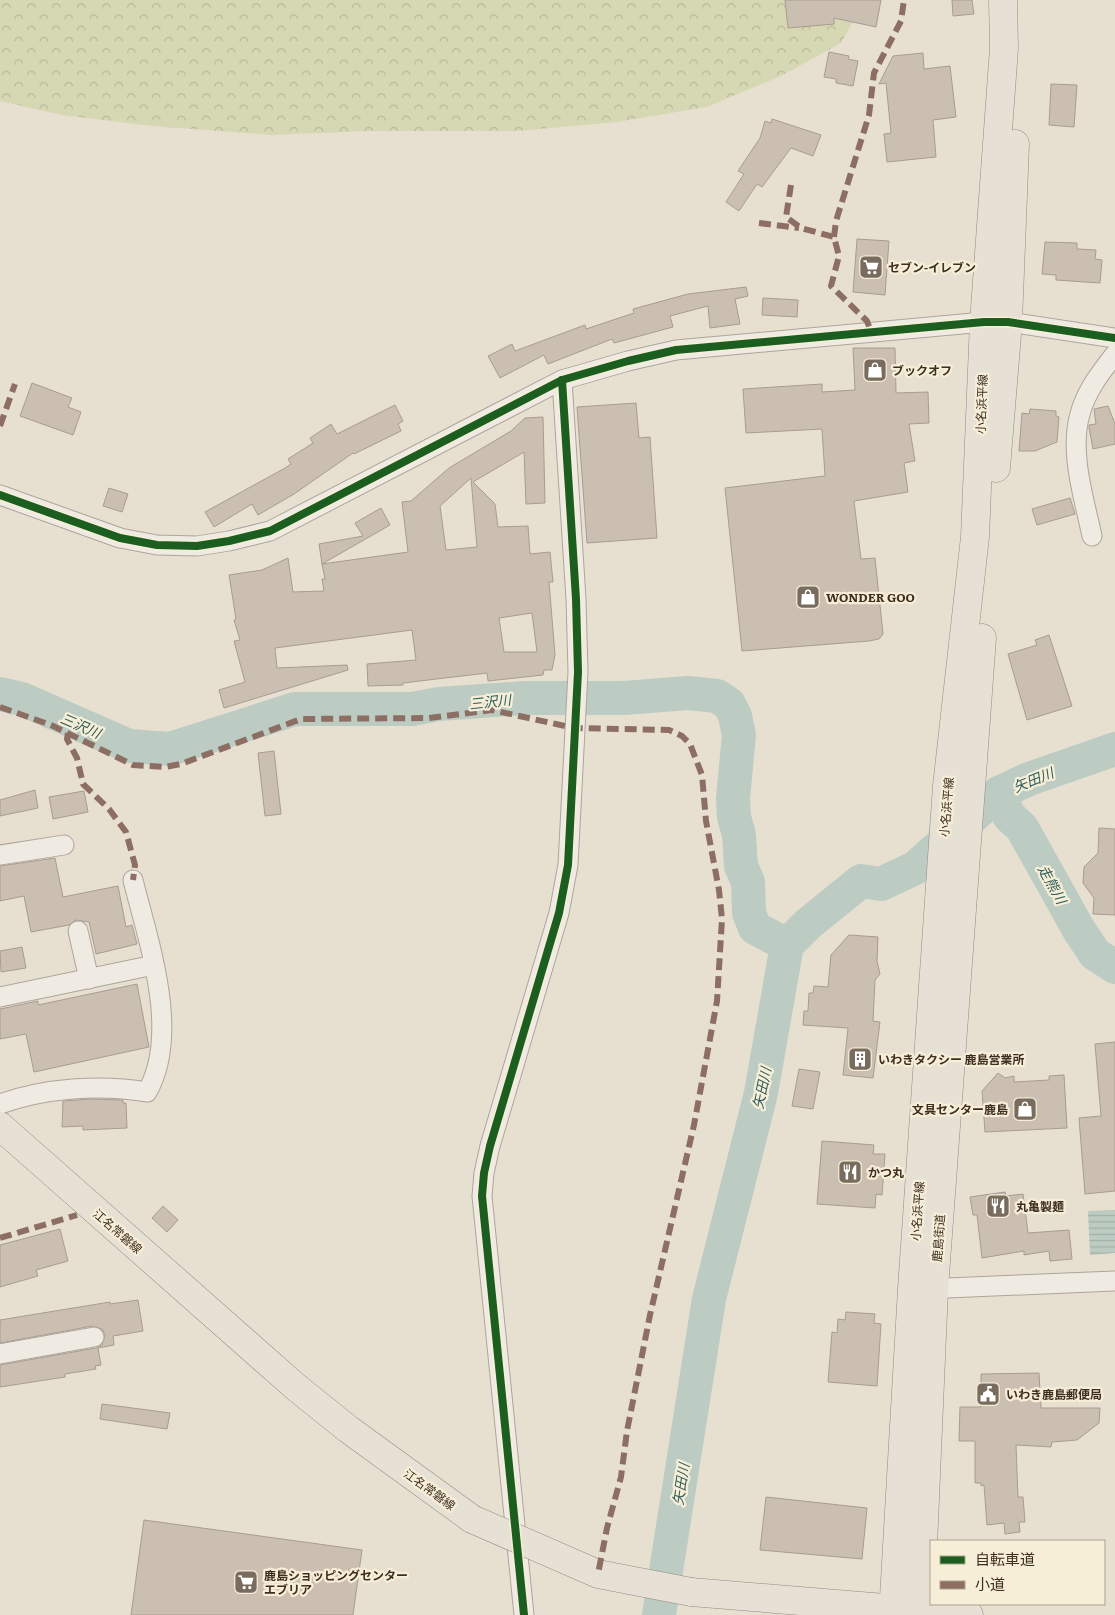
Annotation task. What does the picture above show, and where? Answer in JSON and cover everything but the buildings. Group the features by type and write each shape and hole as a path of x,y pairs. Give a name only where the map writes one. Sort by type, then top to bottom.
{"main road":[{"name":"小名浜平線","path":"996,322 1004,48 1003,0"},
{"name":"小名浜平線","path":"954,859 1021,0"},
{"name":"鹿島街道","path":"920,1612 923,1289 954,859"},
{"name":"江名常磐線","path":"0,1126 297,1388 348,1429 472,1519 598,1574 691,1592 894,1611 969,1615"},
{"path":"894,1611 923,1289"}],"street":[{"path":"0,495 130,540 158,545 197,546 229,541 270,531 562,380 628,361 676,350 996,322 1115,338"},
{"path":"1092,536 1078,462 1078,429 1080,414 1092,385 1115,354"},
{"path":"524,1615 482,1196 484,1173 490,1146 559,913 568,865 578,672 576,599 562,380"},
{"path":"0,855 64,845"},
{"path":"0,1104 15,1099 95,1087 121,1087 147,1092 156,1076 161,1045 159,992 133,880"},
{"path":"78,930 89,979"},
{"path":"0,997 154,966"},
{"path":"923,1289 1115,1280"},
{"path":"0,1354 94,1337"}],"green space":[{"path":"0,0 865,0 841,43 781,76 707,107 617,122 518,131 368,131 272,135 152,126 62,115 0,101"}],"shaded area":[{"path":"1115,1210 1115,1253 1090,1255 1088,1211"}],"waterway":[{"name":"三沢川","path":"0,694 22,699 129,746 170,749 295,709 412,709 439,704 525,698 624,698 688,693 717,696 729,704 735,716 739,735 733,798 734,817 739,835 741,866 748,882 749,913 755,928 787,945"},
{"name":"矢田川","path":"659,1615 709,1299 761,1093 787,945 808,924 861,881 881,884 915,868 999,793 1029,779 1115,749"},
{"name":"走熊川","path":"999,793 1009,816 1022,828 1079,930 1095,954 1115,967"}],"marked path":[{"path":"834,237 836,221 869,115 874,73 901,21 904,0"},
{"path":"791,185 786,217 801,228 834,237 839,256 831,286 867,321 871,332"},
{"path":"759,223 799,228"},
{"path":"0,426 15,384"},
{"path":"0,707 51,725 133,765 165,767 181,764 301,719 429,718 492,710 574,728 669,730 682,736 690,744 702,775 706,821 719,890 722,919 717,1001 694,1125 650,1315 627,1431 621,1477 607,1528 598,1574"},
{"path":"68,733 67,739 77,758 83,784 109,809 126,832 135,865 133,880"},
{"path":"0,1238 77,1215"}],"cycle path":[{"path":"0,495 120,538 157,545 197,546 229,541 270,531 562,380 628,361 676,350 984,322 1008,322 1115,338"},
{"path":"524,1615 482,1196 484,1173 490,1146 559,913 568,865 578,672 576,599 562,380"}],"place":[{"name":"セブン-イレブン","path":"871,267"},
{"name":"ブックオフ","path":"875,370"},
{"name":"WONDER GOO","path":"808,597"},
{"name":"いわきタクシー 鹿島営業所","path":"860,1059"},
{"name":"文具センター鹿島","path":"1025,1109"},
{"name":"かつ丸","path":"850,1172"},
{"name":"丸亀製麺","path":"998,1206"},
{"name":"いわき鹿島郵便局","path":"988,1394"},
{"name":"鹿島ショッピングセンター エブリア","path":"246,1582"}]}
